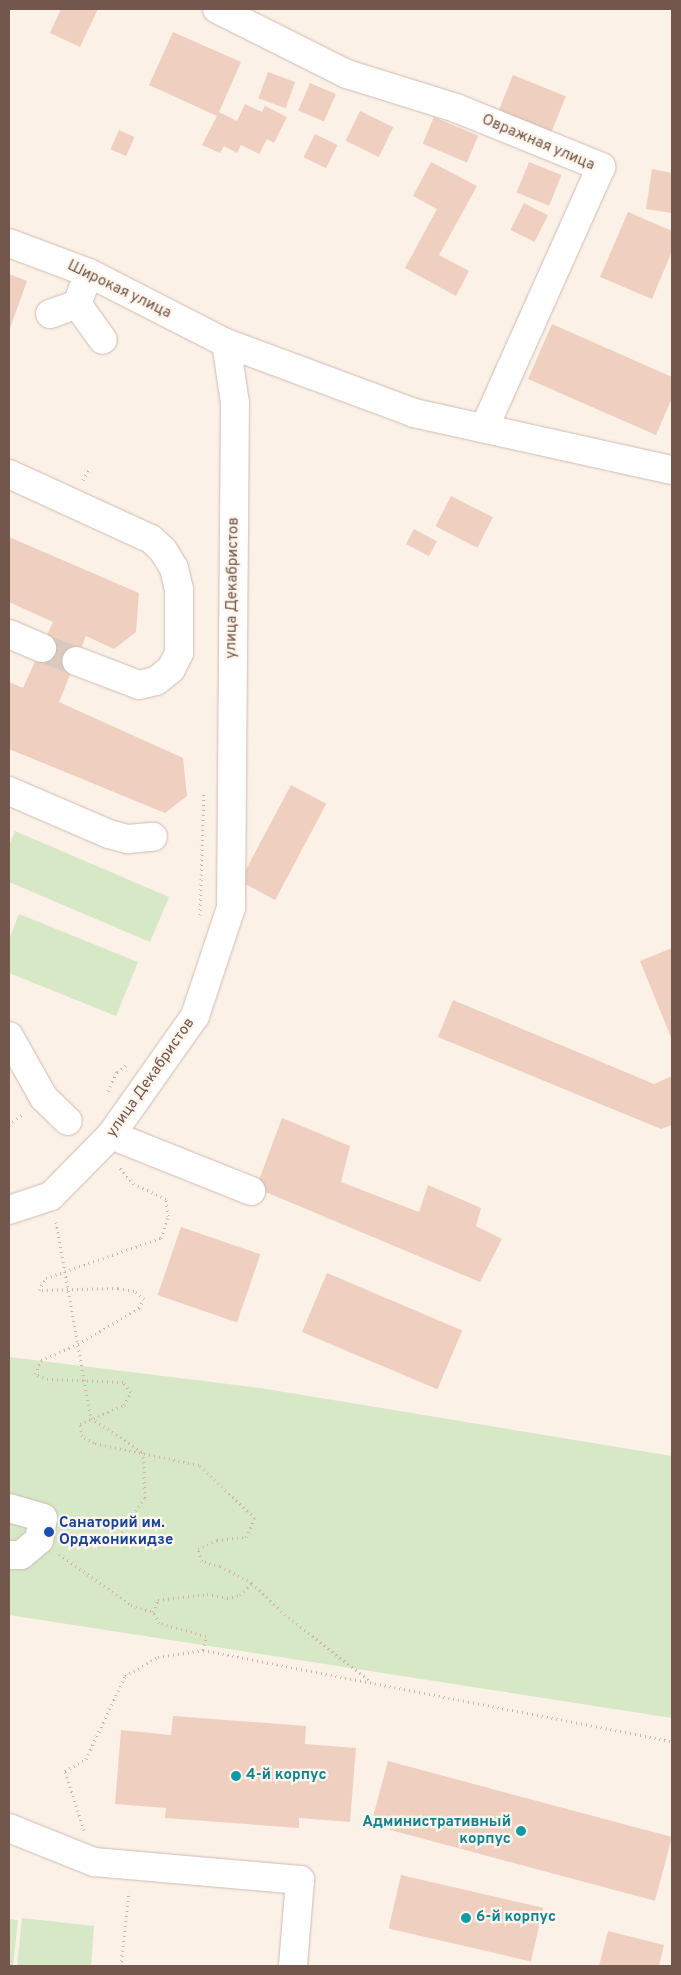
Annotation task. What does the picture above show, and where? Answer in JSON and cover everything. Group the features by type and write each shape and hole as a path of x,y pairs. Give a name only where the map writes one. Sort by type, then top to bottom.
{"street":[{"name":"Овражная улица","path":"217,9 347,74 456,108 601,167 485,426"},
{"name":"Широкая улица","path":"9,243 89,272 226,343"},
{"path":"50,314 77,304 89,272"},
{"path":"77,304 103,340"},
{"path":"226,343 414,413 485,426 672,470"},
{"name":"улица Декабристов","path":"9,1210 51,1196 106,1141 195,1016 231,908 235,402 226,343"},
{"path":"9,474 151,539 164,550 174,568 179,589 179,653 171,669 156,681 139,685 76,661"},
{"path":"9,634 42,648"},
{"path":"9,792 108,834 128,839 153,837"},
{"path":"9,1036 44,1098 68,1121"},
{"path":"106,1141 251,1191"},
{"path":"9,1508 43,1518 39,1540 21,1555 9,1555"},
{"path":"9,1828 94,1862 300,1880 293,1966"}],"path":[{"path":"106,1141 134,1184 166,1199 168,1216 161,1238 64,1270 46,1278 39,1290 67,1291 118,1288 134,1291 144,1299 139,1308 78,1344 41,1360 35,1374 48,1379 124,1382 131,1392 124,1405 80,1424 82,1436 94,1443 199,1465 255,1518 246,1537 217,1540 198,1549 202,1561 220,1566 252,1583 281,1611 374,1683"},
{"path":"51,1196 83,1381 92,1418 143,1452"},
{"path":"39,1540 117,1538 145,1498 143,1452"},
{"path":"39,1540 131,1605 153,1612 159,1623 206,1636 203,1650"},
{"path":"153,1612 158,1600 207,1594 228,1598 240,1595 252,1583"},
{"path":"65,1771 86,1759 125,1676 158,1656 203,1650 672,1741"},
{"path":"121,1966 130,1892"}],"green space":[{"path":"15,831 169,897 150,942 9,882 9,846"},
{"path":"19,914 138,962 116,1016 9,973 9,939"},
{"path":"9,1357 260,1388 672,1456 672,1718 9,1615"},
{"path":"22,1918 94,1926 91,1966 17,1966"},
{"path":"9,1919 18,1920 13,1966 9,1966"}],"building":[{"path":"61,9 98,9 80,47 50,33"},
{"path":"173,32 241,62 219,112 237,121 245,104 262,112 265,106 287,117 274,143 267,139 259,154 241,145 237,153 224,146 220,153 202,145 217,116 149,85"},
{"path":"268,72 295,82 286,108 258,98"},
{"path":"513,75 566,96 549,137 497,116"},
{"path":"310,83 336,94 324,122 298,111"},
{"path":"360,111 393,127 379,157 346,141"},
{"path":"434,117 478,136 467,162 423,144"},
{"path":"119,130 135,137 126,156 110,149"},
{"path":"315,134 337,145 326,168 304,157"},
{"path":"431,162 477,186 439,255 469,271 456,296 405,268 437,209 413,196"},
{"path":"529,162 561,175 549,206 517,193"},
{"path":"652,169 672,173 672,213 646,209"},
{"path":"524,203 548,215 534,242 510,230"},
{"path":"628,212 672,231 672,251 652,299 600,277"},
{"path":"9,274 27,281 9,331"},
{"path":"552,324 672,377 672,398 656,435 528,379"},
{"path":"451,496 493,517 477,548 436,526"},
{"path":"414,529 437,541 429,556 406,544"},
{"path":"9,537 139,593 136,632 114,649 86,636 59,702 183,758 187,796 165,813 9,749 9,682 23,688 53,622 9,602"},
{"path":"291,785 326,804 275,900 240,881"},
{"path":"672,948 672,1040 640,961"},
{"path":"453,1000 654,1084 672,1076 672,1125 661,1129 438,1037"},
{"path":"282,1118 350,1146 341,1182 419,1212 428,1185 481,1208 476,1226 502,1239 480,1282 256,1188"},
{"path":"181,1227 260,1254 237,1322 158,1295"},
{"path":"327,1273 462,1330 437,1389 302,1332"},
{"name":"4-й корпус","path":"173,1716 306,1726 305,1744 356,1748 350,1822 299,1818 299,1828 165,1818 166,1808 115,1804 121,1730 171,1735"},
{"name":"Административный корпус","path":"388,1761 672,1837 655,1901 371,1825"},
{"name":"6-й корпус","path":"401,1875 543,1908 531,1961 389,1929"},
{"path":"608,1931 664,1945 659,1966 599,1966"}],"tunnel":[{"path":"42,648 76,661"}],"place":[{"name":"Санаторий им. Орджоникидзе","path":"49,1532"},
{"name":"4-й корпус","path":"236,1776"},
{"name":"Административный корпус","path":"521,1831"},
{"name":"6-й корпус","path":"466,1918"}]}
